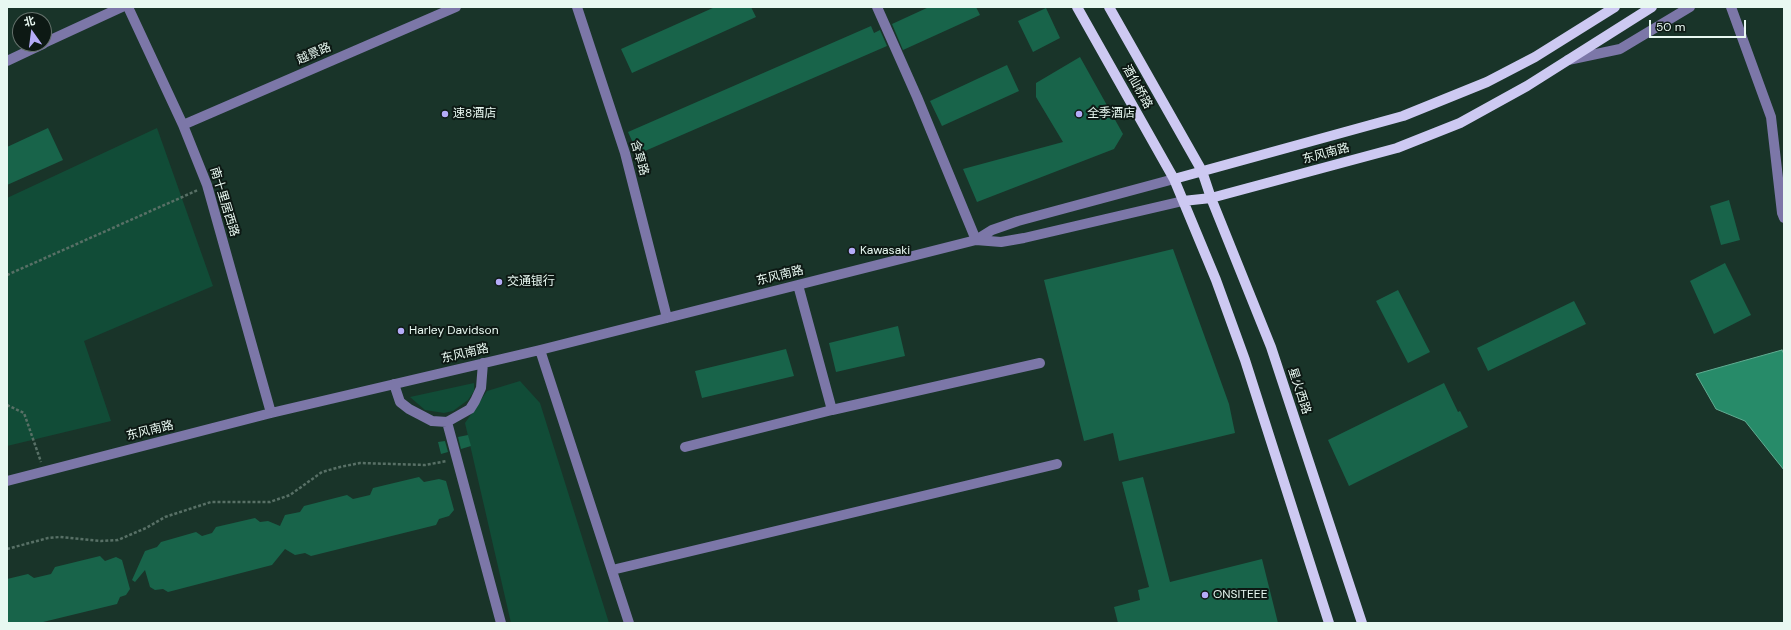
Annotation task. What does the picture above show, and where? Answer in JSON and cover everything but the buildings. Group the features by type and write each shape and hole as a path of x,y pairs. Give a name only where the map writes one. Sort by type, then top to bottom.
{"main road":[{"name":"酒仙桥路","path":"1077,7 1174,179"},
{"name":"酒仙桥路","path":"1109,7 1202,171"},
{"name":"东风南路","path":"1174,179 1403,116 1487,82 1535,57 1616,7"},
{"name":"东风南路","path":"1183,202 1211,198 1397,148 1460,123 1527,86 1652,7"},
{"name":"星火西路","path":"1202,171 1211,198 1271,347 1362,623"},
{"path":"1174,179 1216,280 1245,360 1329,623"}],"street":[{"path":"52,40 122,7"},
{"name":"南十里居西路","path":"128,7 183,125 207,185 271,413"},
{"name":"越景路","path":"183,125 456,7"},
{"name":"含草路","path":"577,7 625,153 668,318"},
{"path":"877,7 917,97 976,240"},
{"path":"1596,20 1604,7"},
{"path":"1568,60 1620,49 1690,7"},
{"path":"1730,7 1772,117 1782,213 1784,218"},
{"path":"7,61 26,52"},
{"name":"东风南路","path":"7,481 271,413 540,350 976,240 992,230 1018,221 1174,179"},
{"name":"东风南路","path":"976,240 1001,242 1016,240 1183,202"},
{"path":"798,285 832,410"},
{"path":"540,350 629,623"},
{"path":"394,384 400,402 409,409 432,422 447,422 470,409 475,401 482,388 482,363"},
{"path":"685,447 832,410 1040,363"},
{"path":"447,422 501,623"},
{"path":"612,570 1057,464"}],"path":[{"path":"7,275 207,185"},
{"path":"7,405 24,414 44,471"},
{"path":"7,550 48,538 101,541 118,540 146,528 165,517 211,502 270,502 290,495 322,472 340,467 360,463 425,464 457,460"}],"shaded area":[{"path":"157,128 213,286 84,341 111,421 7,446 7,198"},
{"path":"1782,350 1784,354 1784,470 1745,421 1716,409 1696,374"},
{"path":"520,381 540,403 609,623 511,623 465,423 487,391"},
{"path":"474,383 474,391 468,400 453,411 444,413 425,410 410,397"}],"place":[{"name":"速8酒店","path":"445,114"},
{"name":"全季酒店","path":"1079,114"},
{"name":"Kawasaki","path":"852,251"},
{"name":"交通银行","path":"499,282"},
{"name":"Harley Davidson","path":"401,331"},
{"name":"ONSITEEE","path":"1205,595"}]}
